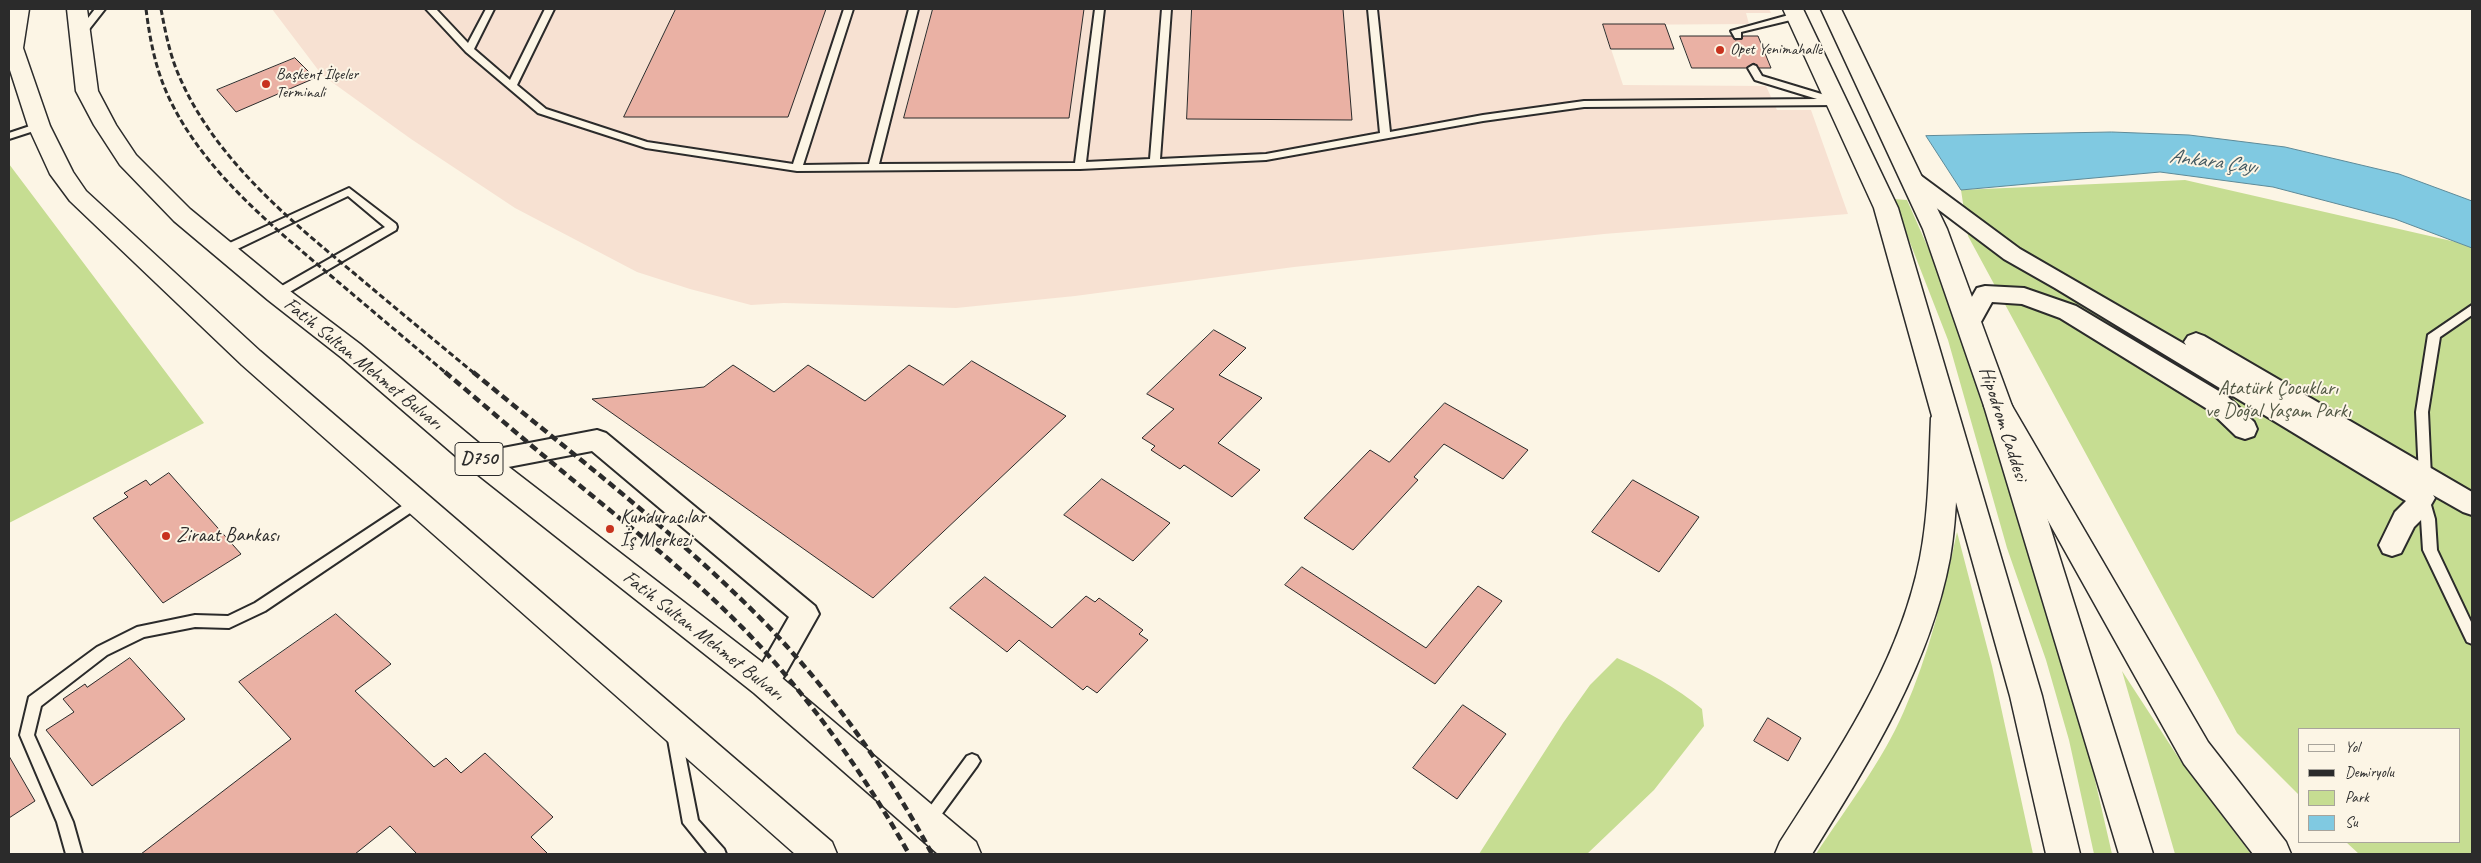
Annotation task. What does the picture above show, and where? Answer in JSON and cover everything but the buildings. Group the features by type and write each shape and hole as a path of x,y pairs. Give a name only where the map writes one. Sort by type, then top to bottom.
{"main road":[{"path":"19,9 13,48 39,126 62,174 78,196 250,358 820,854"},
{"name":"Hipodrom Caddesi","path":"1830,9 1929,213 1969,323 1998,406 2136,854"},
{"path":"1794,12 1838,102 1886,208 2026,696 2063,854"},
{"name":"Fatih Sultan Mehmet Bulvarı","path":"78,22 87,91 105,125 128,160 182,215 277,294 351,351 482,462 765,683 964,854"},
{"path":"1998,406 2196,753 2274,854"},
{"path":"1792,854 1855,755 1890,688 1921,612 1935,559 1940,513 1945,418"}],"street":[{"path":"1913,180 2012,254 2424,487 2472,505"},
{"path":"1969,323 1985,294 2024,296 2068,312 2218,403 2245,430"},
{"path":"2114,294 2424,487"},
{"path":"482,462 597,440 805,614 765,683"},
{"path":"2392,545 2404,520 2415,510 2424,487"}],"lane":[{"path":"78,22 100,9"},
{"path":"431,9 469,50 542,111 646,145 797,168 1080,166 1266,157 1385,135 1584,104 1838,102"},
{"path":"469,50 490,9"},
{"path":"512,86 550,9"},
{"path":"797,168 848,9"},
{"path":"873,168 913,9"},
{"path":"1080,166 1099,9"},
{"path":"1155,163 1166,9"},
{"path":"1372,9 1385,135"},
{"path":"1738,36 1736,31 1794,12"},
{"path":"1753,68 1758,78 1838,102"},
{"path":"9,136 39,126"},
{"path":"224,250 349,191 392,226 277,294"},
{"path":"2472,309 2434,335 2422,412 2424,487 2430,550 2472,638"},
{"path":"74,854 65,822 26,735 34,702 102,651 142,631 195,620 229,622 260,607 416,501"},
{"path":"673,727 691,823 718,854"},
{"path":"927,823 972,760"}],"shaded area":[{"path":"272,9 1769,9 1771,13 1746,13 1749,24 1603,25 1623,85 1766,86 1777,110 1811,110 1848,214 1604,234 1294,267 1075,296 956,308 784,303 751,305 690,289 637,272 515,208 411,139 322,75"}],"green space":[{"path":"9,164 204,423 9,523"},
{"name":"Atatürk Çocukları ve Doğal Yaşam Parkı","path":"2185,180 2456,242 2472,248 2472,854 2359,854 2347,843 2461,843 2461,728 2298,728 2298,794 2237,733 1968,236 1961,190"},
{"path":"1893,199 1907,200 1933,259 1994,435 2081,719 2112,854 2094,854 2069,740 2046,660 2007,548 1948,340"},
{"path":"1957,532 1992,666 2033,854 1816,854 1874,767 1904,711 1921,668 1935,623"},
{"path":"1617,658 1661,681 1692,701 1702,709 1704,726 1654,790 1587,854 1479,854 1563,723 1590,685"},
{"path":"2122,671 2180,760 2251,854 2175,854"}],"water":[{"name":"Ankara Çayı","path":"2112,132 2189,135 2285,147 2399,174 2472,201 2472,248 2395,219 2273,187 2160,172 1961,190 1926,136"}],"railway":[{"path":"146,9 149,33 161,78 170,100 201,151 241,196 285,237 446,373"},
{"path":"161,9 169,48 177,71 192,102 230,157 253,183 303,230 474,373"},
{"path":"445,372 531,446 630,526 739,624 781,669 821,719 859,772 909,854"},
{"path":"473,372 661,526 733,591 767,625 814,678 857,734 897,792 932,854"}],"place":[{"name":"Opet Yenimahalle","path":"1720,50"},
{"name":"Başkent İlçeler Terminali","path":"266,84"},
{"name":"Kunduracılar İş Merkezi","path":"610,529"},
{"name":"Ziraat Bankası","path":"166,536"}]}
